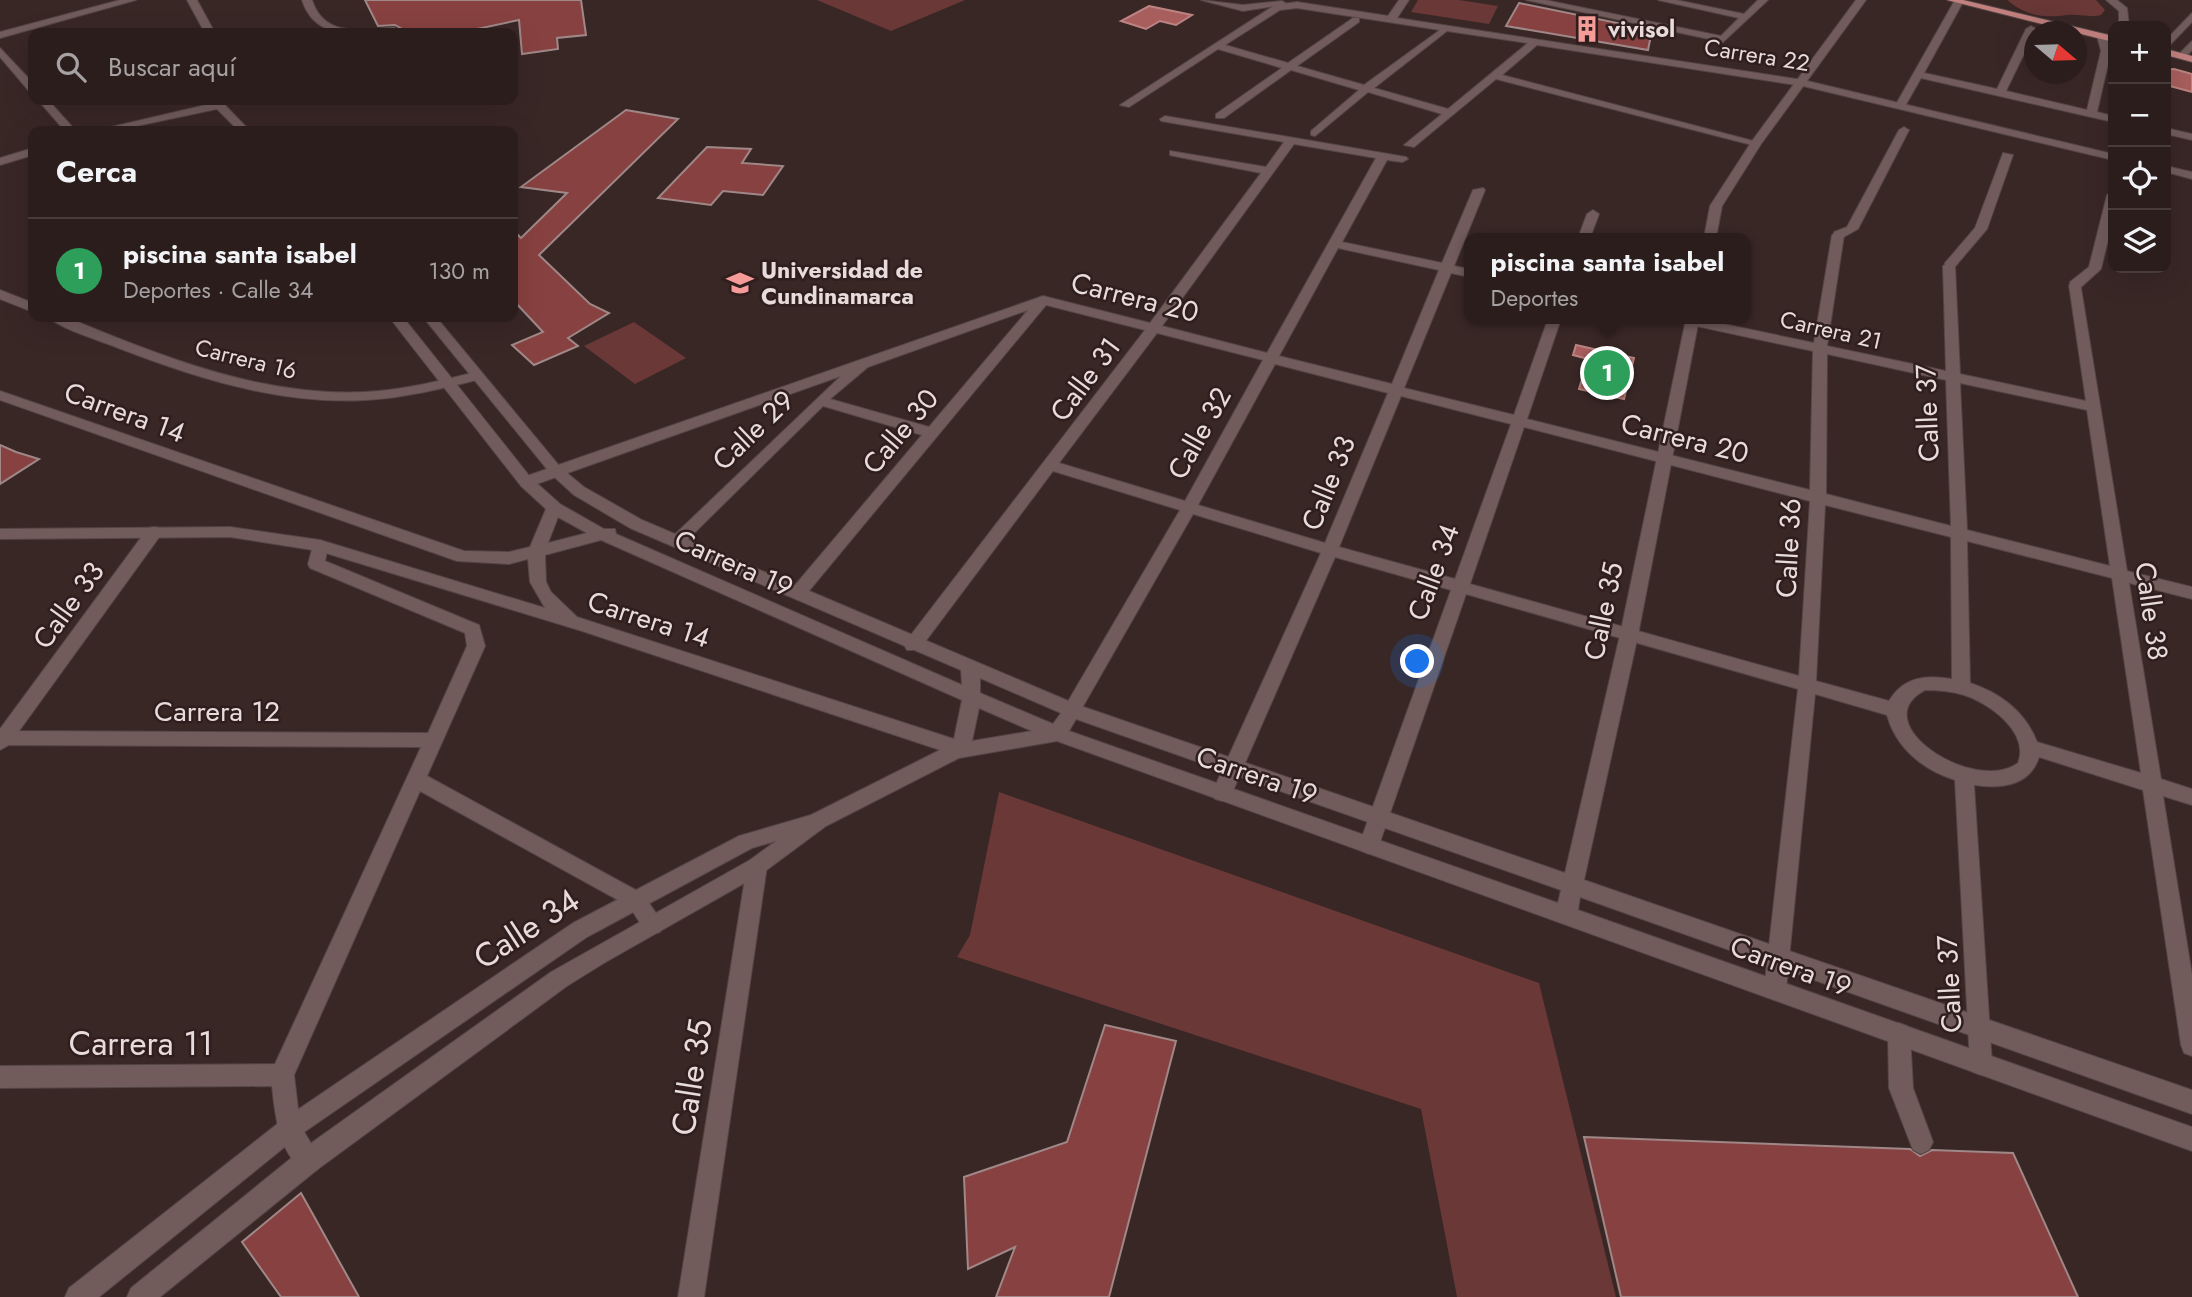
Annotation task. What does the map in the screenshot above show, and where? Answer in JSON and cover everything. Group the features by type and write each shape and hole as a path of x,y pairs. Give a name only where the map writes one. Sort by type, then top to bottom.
{"main road":[{"path":"1974,0 2041,20"},
{"path":"1955,1 2108,37"}],"street":[{"path":"0,35 131,0"},
{"path":"192,0 207,28"},
{"path":"307,0 316,21 326,28"},
{"name":"Carrera 22","path":"1206,0 1243,8 1282,4 1391,19 1802,83 2108,156"},
{"path":"1391,19 1404,0"},
{"path":"1531,0 1723,39 1763,0"},
{"path":"1593,13 1609,0"},
{"path":"1663,0 1746,17"},
{"path":"1711,233 1716,206 1756,143 1861,0"},
{"path":"2111,0 2124,10 2124,21"},
{"path":"1900,106 1955,1"},
{"path":"1125,105 1282,4"},
{"path":"2171,40 2192,16"},
{"path":"1220,116 1356,20"},
{"path":"1315,133 1367,89 1443,32"},
{"path":"2091,114 2108,37"},
{"path":"2000,93 2024,43"},
{"path":"2187,57 2192,44"},
{"path":"1217,46 1451,113"},
{"path":"1410,145 1532,46"},
{"path":"0,51 28,83"},
{"path":"1917,74 2108,118"},
{"path":"1496,75 1756,143"},
{"path":"48,105 66,126"},
{"path":"120,126 207,105"},
{"path":"222,105 241,126"},
{"path":"1165,119 1402,159"},
{"name":"Calle 36","path":"1775,990 1807,685 1818,499 1820,348 1838,235 1852,229 1904,130"},
{"path":"2171,132 2192,137"},
{"name":"Calle 31","path":"914,645 1292,139"},
{"path":"0,162 28,153"},
{"path":"1174,153 1269,172"},
{"name":"Calle 37","path":"1961,686 1955,379 1949,266 1981,229 2007,155"},
{"name":"Calle 32","path":"1057,734 1189,507 1384,156"},
{"path":"2171,170 2192,176"},
{"name":"Calle 33","path":"1222,793 1330,550 1479,190"},
{"name":"Calle 38","path":"2109,210 2095,270 2075,285 2192,1045"},
{"path":"1586,233 1593,214"},
{"path":"1335,244 1464,272"},
{"path":"0,293 28,306"},
{"path":"526,482 1043,300"},
{"name":"Carrera 20","path":"1043,300 2192,593"},
{"name":"Calle 30","path":"797,594 1043,300"},
{"name":"Carrera 16","path":"67,322 151,358 254,388 298,395 387,395 448,385 476,376"},
{"name":"Carrera 19","path":"400,322 526,482 554,508 603,535 1057,734 2192,1139"},
{"name":"Carrera 19","path":"433,322 556,471 588,497 636,524 914,645 1072,710 2192,1102"},
{"name":"Calle 34","path":"1369,845 1553,324"},
{"name":"Calle 35","path":"1566,915 1629,635 1688,324"},
{"name":"Carrera 21","path":"1712,324 1955,379 2095,407"},
{"name":"Calle 29","path":"676,541 820,401 869,360"},
{"name":"Carrera 14","path":"0,395 463,556 509,558 535,554 636,524"},
{"path":"820,401 933,433"},
{"path":"1050,465 1330,550 1895,710"},
{"path":"554,508 535,554 536,577 546,597 563,614 588,627"},
{"name":"Calle 33","path":"1,739 154,531"},
{"name":"Carrera 14","path":"0,534 230,532 320,546 588,627 960,749"},
{"path":"309,1160 289,1129 282,1075 476,646 473,629 316,564 320,546"},
{"path":"960,749 969,723 973,699 970,668"},
{"path":"1922,683 1961,686 2000,705 2015,718 2026,733 2031,747 2029,761 2021,772 1996,779 1964,776 1942,767 1915,748 1898,725 1895,710 1898,698 1908,689 1922,683"},
{"name":"Calle 34","path":"78,1297 289,1129 580,930 746,842 818,820 960,749 1057,734"},
{"name":"Carrera 12","path":"1,739 433,740"},
{"path":"2031,747 2192,797"},
{"name":"Calle 37","path":"1964,776 1981,1064"},
{"path":"416,779 636,900 653,925"},
{"name":"Calle 34","path":"140,1297 309,1160 559,979 757,866 818,820"},
{"name":"Calle 35","path":"691,1297 757,866"},
{"path":"1899,1034 1901,1088 1921,1142"},
{"name":"Carrera 11","path":"0,1077 282,1075"}],"shaded area":[{"path":"817,0 965,0 891,31"},
{"path":"1418,0 1459,0 1498,6 1489,24 1411,12"},
{"path":"2007,0 2096,0 2105,10 2097,16 2044,16 2022,10"},
{"path":"1149,6 1192,15 1176,25 1160,21 1146,29 1121,21"},
{"path":"2171,69 2192,74 2192,92 2171,86"},
{"path":"634,322 686,358 635,384 584,346"},
{"path":"1576,345 1634,358 1624,399 1579,389 1588,359 1573,355"},
{"path":"999,792 1539,983 1616,1297 1457,1297 1421,1109 957,957 970,935"}],"building":[{"path":"365,0 581,0 586,35 557,38 558,49 522,54 519,20 481,28 378,26"},
{"name":"vivisol","path":"1519,3 1652,30 1648,50 1506,26"},
{"path":"626,110 678,119 539,255 590,304 609,313 568,338 578,346 534,365 512,345 543,332 518,305 518,235 521,238 567,193 521,187"},
{"path":"707,147 751,149 742,163 783,166 763,195 723,191 711,205 658,198"},
{"path":"0,445 16,452 39,459 0,484"},
{"path":"1105,1025 1176,1041 1109,1297 996,1297 1015,1247 968,1269 964,1177 1067,1142"},
{"path":"1584,1137 1910,1149 1920,1156 1932,1150 2013,1153 2078,1297 1621,1297"},
{"path":"301,1193 359,1297 281,1297 242,1242"}],"place":[{"name":"vivisol","path":"1587,29"},
{"name":"Universidad de Cundinamarca","path":"740,283"},
{"name":"piscina santa isabel","path":"1607,373"}]}
